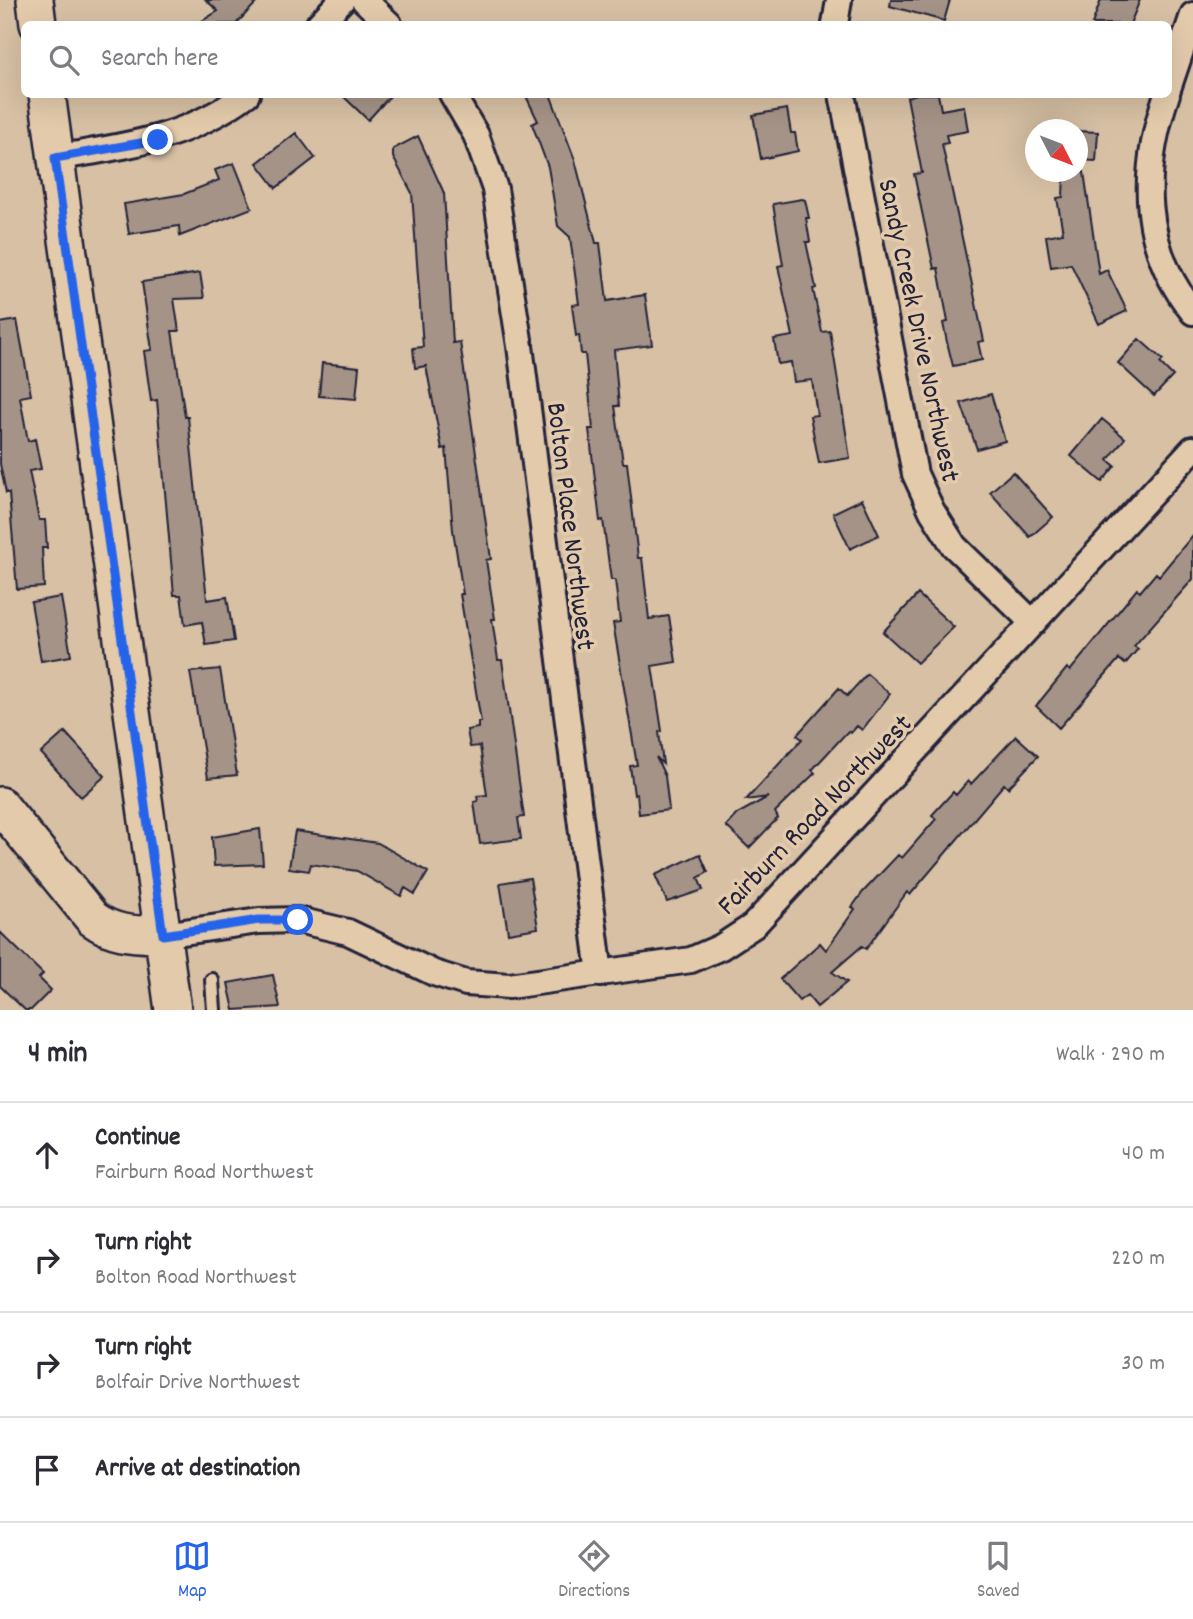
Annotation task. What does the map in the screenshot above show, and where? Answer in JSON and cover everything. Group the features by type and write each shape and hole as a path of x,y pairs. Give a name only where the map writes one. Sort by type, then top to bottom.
{"street":[{"path":"35,0 38,21"},
{"path":"322,21 342,0"},
{"path":"363,0 386,21"},
{"path":"836,21 839,0"},
{"path":"1172,77 1193,15"},
{"path":"48,98 173,1010"},
{"path":"55,158 158,140 219,115 242,98"},
{"name":"Bolton Place Northwest","path":"454,98 476,135 495,189 520,346 600,974"},
{"name":"Sandy Creek Drive Northwest","path":"843,98 915,474 932,511 954,546 1033,623"},
{"path":"1166,98 1153,135 1148,171 1149,208 1161,257 1193,312"},
{"name":"Fairburn Road Northwest","path":"163,935 259,920 298,920 348,932 434,973 466,983 509,986 691,960 721,947 753,926 1193,449"},
{"path":"0,805 93,919 108,930 124,934 163,935"}],"lane":[{"path":"212,981 215,1010"}],"building":[{"path":"206,0 259,0 239,21 202,21 218,11"},
{"path":"891,0 950,0 944,21 890,6"},
{"path":"1101,0 1140,0 1131,21 1093,21"},
{"path":"345,98 388,98 368,120"},
{"path":"527,98 552,98 575,160 596,243 600,243 607,301 645,295 652,345 614,350 619,406 615,406 623,463 627,463 638,558 642,558 649,619 669,616 676,662 652,666 662,731 659,732 663,764 656,757 665,776 669,810 639,814 637,794 634,795 630,766 637,765 613,623 620,622 615,580 611,580 603,520 600,521 589,429 593,429 585,354 581,354 579,335 576,336 572,305 579,304 570,237 558,226 548,167 532,124 538,121"},
{"path":"907,98 939,98 941,110 964,106 968,131 946,135 948,143 942,144 984,341 978,342 982,360 953,366 943,323 948,322 938,268 934,269 914,174 922,173"},
{"path":"787,109 791,133 795,133 798,151 761,159 753,115"},
{"path":"1088,132 1098,132 1096,161 1088,161"},
{"path":"296,133 315,158 276,188 257,163"},
{"path":"418,136 444,193 453,343 460,342 491,559 486,560 495,619 492,619 498,660 502,660 524,817 518,818 521,839 480,844 474,802 478,801 477,796 487,795 480,746 470,747 467,730 478,728 478,722 481,722 460,594 463,594 453,530 446,448 442,449 426,366 415,368 413,348 423,347 412,193 393,157 393,149"},
{"path":"234,163 252,208 180,236 179,226 129,234 124,204 184,194 219,180 215,170"},
{"path":"1064,182 1085,182 1099,274 1107,270 1127,311 1099,324 1071,264 1051,267 1046,236 1063,233 1057,198 1063,197"},
{"path":"805,200 809,218 806,218 810,242 806,242 816,288 813,289 822,332 830,331 850,458 819,463 810,416 817,415 812,380 794,382 791,362 778,364 774,339 793,336 778,266 783,265 773,204"},
{"path":"200,273 204,298 174,299 179,331 172,331 185,417 188,417 207,600 227,597 234,641 206,645 202,622 185,625 181,595 174,595 157,400 151,401 144,351 152,350 142,282"},
{"path":"17,320 31,395 20,397 28,441 35,439 41,469 29,471 39,520 45,520 47,548 42,548 44,587 17,589 9,493 6,493 0,464 0,323"},
{"path":"1139,339 1163,360 1160,363 1173,376 1154,396 1118,363"},
{"path":"322,363 359,367 356,399 319,396"},
{"path":"991,394 1005,441 977,449 961,403"},
{"path":"1102,419 1125,438 1108,460 1115,466 1102,482 1071,456"},
{"path":"1013,472 1053,517 1030,537 990,492"},
{"path":"862,499 879,535 850,549 833,513"},
{"path":"1193,535 1193,579 1134,646 1138,649 1125,664 1119,659 1059,728 1036,706 1067,668 1070,671 1137,589 1140,592 1156,573 1159,576"},
{"path":"918,594 954,627 917,663 883,632"},
{"path":"61,597 71,656 41,661 31,602"},
{"path":"220,669 237,775 208,778 190,672"},
{"path":"867,674 890,694 862,730 857,726 851,733 848,731 812,770 815,773 775,812 778,818 749,848 726,826 737,814 768,797 746,800 802,739 797,735 839,688 847,696"},
{"path":"65,732 105,776 81,797 41,753"},
{"path":"1016,736 1038,756 1008,788 1004,784 910,895 907,892 866,949 862,946 832,972 847,982 817,1007 807,995 799,1001 780,979 820,943 826,950 855,909 852,907 863,892 898,855 902,858 936,819 932,815 953,792 956,795 968,781 971,784"},
{"path":"260,829 263,864 214,866 212,837"},
{"path":"295,831 378,843 428,872 415,894 405,888 401,896 357,871 311,864 309,871 289,868"},
{"path":"700,854 708,872 698,878 703,890 667,902 655,875"},
{"path":"530,878 538,928 508,933 500,883"},
{"path":"0,932 43,974 39,978 51,990 31,1010 25,1010 0,986"},
{"path":"273,975 280,1007 234,1010 228,983"}],"route":[{"path":"158,140 55,158 163,935 259,920 298,920"}]}
